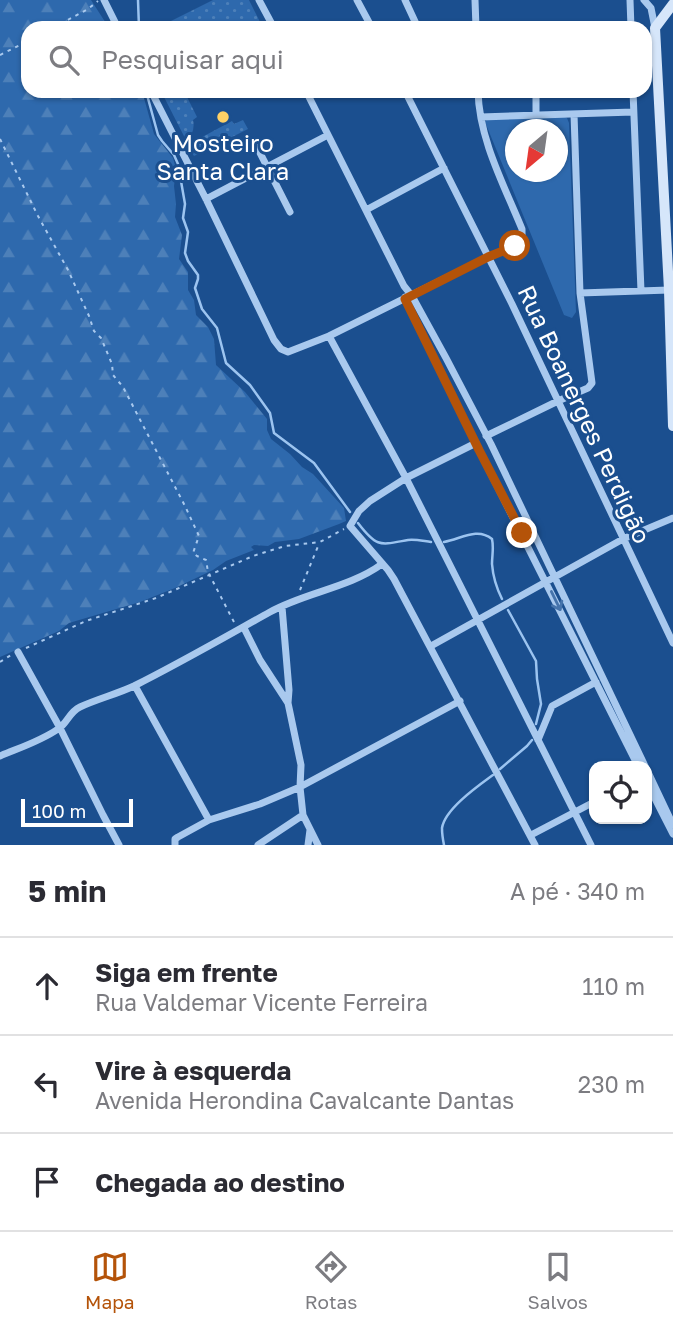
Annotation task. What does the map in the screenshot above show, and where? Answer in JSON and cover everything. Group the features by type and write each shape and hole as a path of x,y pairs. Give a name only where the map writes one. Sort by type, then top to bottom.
{"street":[{"path":"104,0 114,21"},
{"path":"260,0 270,21"},
{"path":"358,0 368,21"},
{"path":"405,0 415,21"},
{"path":"475,0 476,21"},
{"path":"630,0 631,21"},
{"path":"644,0 651,8 655,28 669,290 673,426"},
{"path":"655,28 673,4"},
{"path":"155,98 274,340 281,349 288,352 329,336 515,246 522,238 523,233 490,152 479,98"},
{"path":"310,98 404,286 477,447 636,761"},
{"name":"Rua Boanerges Perdigão","path":"409,98 512,304 673,643"},
{"path":"536,98 536,114"},
{"path":"633,98 641,290"},
{"path":"481,117 633,112"},
{"path":"535,845 394,579 350,526 363,505 406,478 477,447 558,401 588,388 592,383 580,293 574,114"},
{"path":"206,199 328,135"},
{"path":"254,143 290,212"},
{"path":"366,210 444,168"},
{"path":"580,293 669,290"},
{"path":"409,297 452,369 489,440 641,761"},
{"path":"329,336 406,478 591,845"},
{"path":"430,646 623,539 673,518"},
{"path":"0,756 60,728 77,708 116,694 282,607 354,581 382,564"},
{"path":"282,607 288,703 301,765 303,815 318,845"},
{"path":"241,630 288,703"},
{"path":"18,652 119,845"},
{"path":"538,740 552,706 596,682"},
{"path":"135,685 209,820"},
{"path":"175,845 175,839 209,820 260,804 300,787 460,701"},
{"path":"652,784 673,825"},
{"path":"652,786 673,834"},
{"path":"531,835 589,805"},
{"path":"258,845 303,815"},
{"path":"308,845 310,829"}],"path":[{"path":"66,21 98,0"},
{"path":"0,55 21,44"},
{"path":"0,139 68,270 94,331 101,338 112,364 113,375 123,387 199,536 193,553 206,560 209,574 241,630"},
{"path":"0,662 86,621 156,598 253,556 285,546 320,542 350,526"},
{"path":"295,601 320,542"}],"green space":[{"path":"0,0 91,0 104,21 21,21 21,98 144,98 154,134 173,158 176,169 175,217 182,235 179,259 188,272 188,290 194,300 196,315 208,327 214,339 216,365 245,392 267,419 267,430 271,439 313,474 344,508 346,521 299,539 275,542 268,546 254,545 251,547 254,550 226,561 175,588 140,602 69,623 59,631 0,657"},
{"path":"213,0 249,0 260,21 171,21"},
{"path":"165,98 188,98 197,117 193,120 193,131 187,142"},
{"path":"565,117 567,119 505,119 505,171 485,122 487,119"},
{"path":"243,120 248,129 194,156 190,150 194,147 191,143 232,121 234,124"},
{"path":"568,120 576,312 572,318 564,315 510,182 568,182"}],"waterway":[{"path":"138,0 139,21"},
{"path":"148,98 158,135 178,164 185,204 183,218 188,232 185,253 198,275 195,288 202,309 217,328 226,363 250,385 270,413 274,433 314,463 350,512"},
{"path":"358,523 370,537 380,543 411,540 431,542"},
{"path":"444,542 475,534 492,539 493,573 502,599"},
{"path":"508,610 536,661 541,704 536,724"},
{"path":"500,769 532,740"},
{"path":"444,845 442,828 449,813 463,798 493,775"}],"place":[{"name":"Mosteiro Santa Clara","path":"223,117"}],"route":[{"path":"515,246 405,299 522,533"}]}
